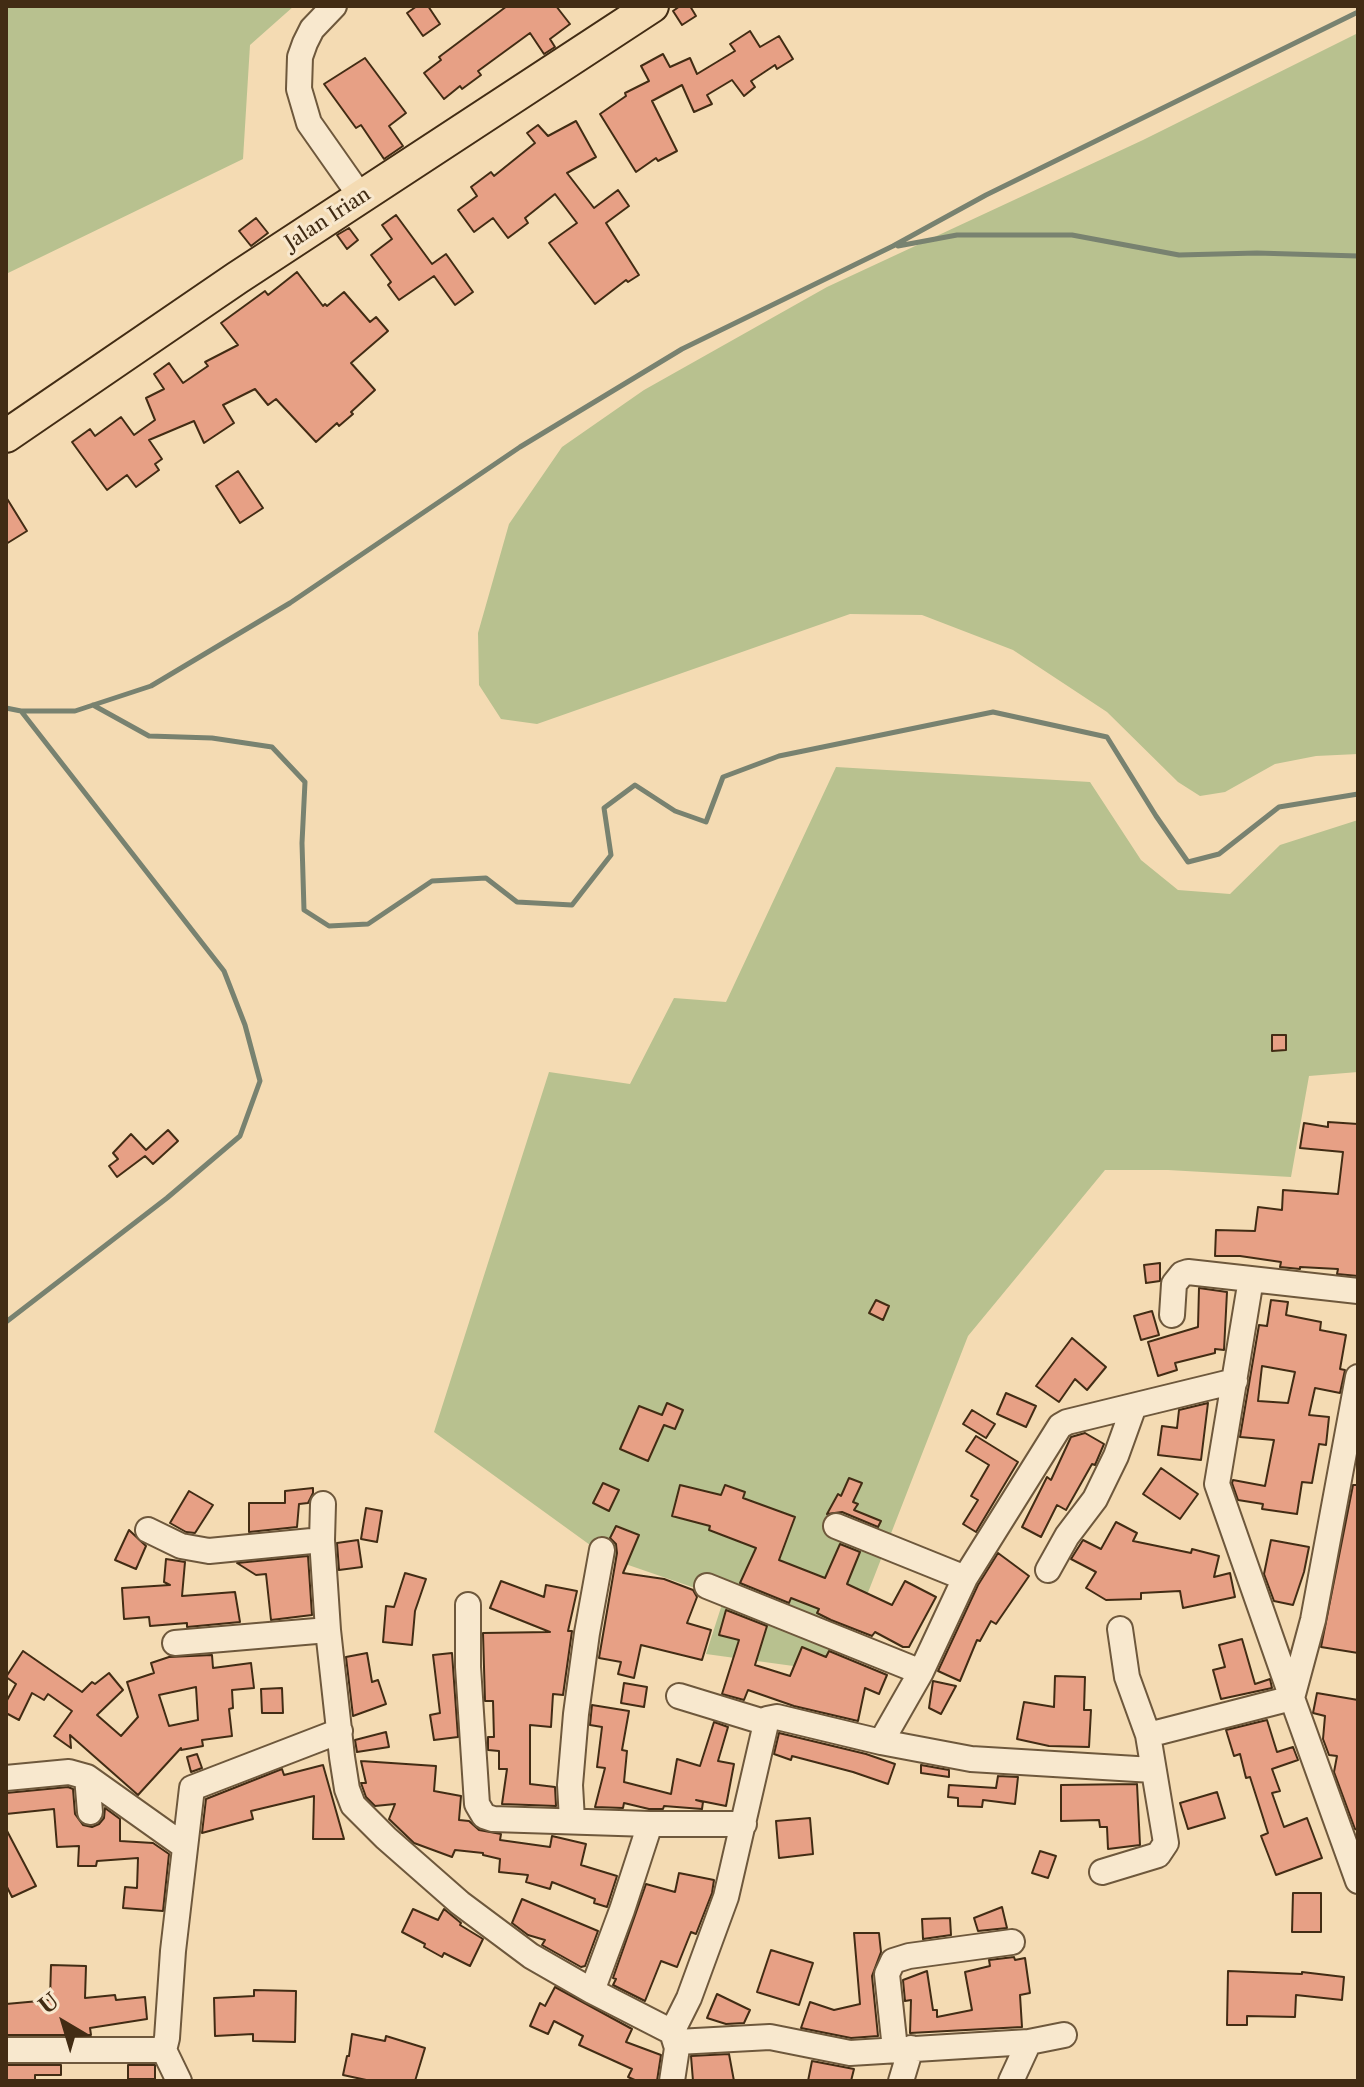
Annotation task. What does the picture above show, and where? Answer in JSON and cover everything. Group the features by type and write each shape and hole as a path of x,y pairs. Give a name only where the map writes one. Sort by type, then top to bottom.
{"main road":[{"name":"Jalan Irian","path":"6,436 652,6"}],"street":[{"path":"334,6 312,29 305,43 300,57 299,89 309,123 361,197"},
{"path":"1172,1315 1174,1284 1182,1274 1192,1271 1358,1291"},
{"path":"1251,1279 1217,1484 1358,1881"},
{"path":"1292,1698 1313,1620 1358,1377"},
{"path":"881,1742 921,1672 965,1578 1060,1426 1235,1381"},
{"path":"1048,1570 1067,1536 1095,1499 1116,1456 1134,1406"},
{"path":"323,1504 322,1540 328,1630 347,1789 353,1805 482,1919 531,1956 675,2037 770,2037 850,2053 1029,2042 1064,2035"},
{"path":"836,1526 965,1578"},
{"path":"148,1530 181,1546 209,1551 322,1540"},
{"path":"572,1820 570,1785 576,1714 602,1550"},
{"path":"707,1586 921,1672"},
{"path":"468,1605 468,1667 480,1812 493,1819 744,1824"},
{"path":"1102,1872 1158,1855 1165,1848 1148,1735 1127,1677 1120,1629"},
{"path":"175,1643 328,1630"},
{"path":"679,1696 764,1722"},
{"path":"1148,1735 1292,1698"},
{"path":"672,2081 675,2037 726,1897 764,1722 769,1717 971,1759 1153,1770"},
{"path":"179,2081 164,2050 184,1846 193,1787 340,1731"},
{"path":"6,1778 69,1772 87,1777 184,1846"},
{"path":"87,1777 90,1812"},
{"path":"592,1991 650,1824"},
{"path":"901,2081 903,2048 887,1974 893,1961 909,1956 1012,1942"},
{"path":"1011,2081 1029,2042"},
{"path":"6,2050 164,2050"}],"green space":[{"path":"6,6 294,6 250,45 243,159 6,274"},
{"path":"1358,33 1358,754 1316,756 1275,764 1225,792 1200,796 1178,782 1107,712 1013,650 922,615 850,614 537,724 501,719 479,685 478,633 509,524 562,447 644,390 827,287 1143,140"},
{"path":"836,767 1090,782 1141,860 1178,890 1230,894 1280,845 1358,820 1358,1072 1309,1076 1291,1177 1105,1170 968,1336 837,1672 706,1654 724,1598 608,1558 434,1432 549,1072 630,1084 674,998 726,1002"}],"building":[{"path":"417,6 428,6 440,24 423,36 407,13"},
{"path":"507,6 556,6 570,24 550,39 555,47 544,54 530,33 478,71 481,75 444,99 424,73 441,60 439,57"},
{"path":"680,6 690,6 696,16 682,25 673,11"},
{"path":"750,31 760,47 779,36 793,59 777,69 775,65 751,81 755,87 744,96 732,80 707,95 712,104 694,112 682,85 652,101 677,151 658,161 656,158 636,172 600,114 626,96 625,93 649,81 641,66 663,54 670,67 690,58 697,74 735,51 730,44"},
{"path":"365,58 406,113 389,126 403,146 384,159 361,125 356,128 324,84"},
{"path":"576,121 596,157 567,173 594,208 618,190 629,206 606,223 639,275 628,282 626,280 595,304 549,243 577,223 555,194 525,218 528,223 508,238 493,218 474,232 458,210 477,196 471,187 491,172 494,176 535,143 527,133 538,125 548,136"},
{"path":"396,215 432,264 446,254 473,292 455,305 434,276 399,300 388,285 391,282 371,255 392,239 382,225"},
{"path":"256,218 268,233 251,246 239,231"},
{"path":"349,228 358,240 347,249 337,235"},
{"path":"297,272 323,306 344,292 370,322 376,317 388,331 351,363 375,390 351,412 353,414 339,426 337,423 316,442 276,399 268,405 255,389 223,405 234,423 204,443 194,421 149,440 162,459 155,464 159,470 136,487 127,475 107,490 72,442 90,429 95,436 121,417 134,435 155,420 146,398 164,389 154,374 169,363 183,383 208,366 205,362 238,345 221,323 265,291 268,295"},
{"path":"238,471 263,508 240,523 216,486"},
{"path":"6,497 27,531 6,544"},
{"path":"1272,1035 1286,1035 1286,1050 1272,1051"},
{"path":"1328,1122 1358,1124 1358,1276 1337,1274 1338,1269 1280,1267 1281,1262 1215,1256 1216,1230 1255,1231 1258,1207 1282,1210 1283,1190 1338,1194 1343,1152 1300,1148 1304,1123 1328,1127"},
{"path":"168,1130 178,1141 153,1164 145,1156 117,1177 109,1166 118,1159 113,1153 131,1134 146,1150"},
{"path":"1160,1263 1160,1281 1146,1283 1144,1265"},
{"path":"1199,1288 1227,1292 1224,1350 1215,1349 1215,1353 1175,1363 1177,1370 1158,1376 1148,1342 1198,1327"},
{"path":"876,1300 889,1306 883,1320 869,1313"},
{"path":"1271,1300 1288,1302 1286,1315 1321,1322 1320,1330 1346,1335 1340,1369 1345,1370 1340,1393 1315,1388 1309,1415 1329,1417 1326,1445 1319,1444 1312,1483 1302,1482 1297,1514 1262,1509 1263,1504 1238,1500 1232,1483 1233,1480 1265,1486 1274,1440 1240,1437 1259,1325 1267,1326","holes":["1262,1366 1295,1372 1288,1403 1258,1401"]},
{"path":"1152,1311 1159,1335 1141,1340 1134,1316"},
{"path":"1072,1338 1106,1367 1087,1390 1075,1379 1059,1402 1036,1386"},
{"path":"1006,1393 1036,1406 1026,1427 997,1414"},
{"path":"667,1403 683,1410 675,1429 664,1425 648,1461 620,1449 639,1406 662,1415"},
{"path":"1208,1403 1201,1460 1158,1455 1162,1426 1177,1428 1179,1410"},
{"path":"972,1410 995,1424 986,1438 963,1424"},
{"path":"1085,1433 1104,1444 1095,1465 1092,1464 1066,1510 1057,1505 1041,1537 1022,1527 1047,1477 1051,1480 1071,1437"},
{"path":"976,1436 1018,1462 976,1532 963,1524 978,1500 971,1496 989,1465 966,1451"},
{"path":"1161,1468 1198,1494 1180,1519 1143,1494"},
{"path":"849,1478 862,1483 853,1502 858,1504 854,1510 881,1521 878,1527 842,1512 827,1514 838,1494 841,1496"},
{"path":"603,1483 619,1490 609,1511 593,1503"},
{"path":"680,1485 721,1495 725,1485 745,1492 743,1498 795,1517 779,1560 825,1578 840,1544 860,1552 847,1584 892,1605 905,1581 936,1597 909,1647 903,1647 875,1632 872,1636 831,1620 817,1613 819,1609 791,1598 789,1603 740,1583 756,1548 709,1530 710,1526 672,1516"},
{"path":"1353,1485 1358,1485 1358,1653 1321,1647"},
{"path":"313,1488 308,1503 299,1504 297,1527 249,1532 249,1503 285,1503 285,1491"},
{"path":"189,1491 213,1505 195,1533 186,1532 170,1523"},
{"path":"366,1508 382,1511 377,1542 361,1539"},
{"path":"1116,1522 1137,1533 1133,1541 1219,1556 1214,1577 1230,1573 1235,1597 1183,1608 1180,1591 1141,1593 1141,1599 1106,1600 1086,1588 1096,1572 1071,1559 1083,1540 1101,1549"},
{"path":"616,1526 639,1535 623,1573 664,1579 693,1590 697,1597 687,1623 711,1630 702,1660 641,1645 634,1678 618,1674 621,1662 599,1658 617,1553 616,1544 610,1538"},
{"path":"129,1530 146,1546 136,1569 115,1560"},
{"path":"358,1540 362,1567 339,1570 337,1543"},
{"path":"1271,1540 1309,1547 1293,1605 1274,1601 1264,1574"},
{"path":"998,1553 1029,1576 996,1624 991,1621 980,1641 977,1640 960,1681 938,1671 978,1585"},
{"path":"308,1556 312,1615 271,1620 266,1574 256,1575 237,1563"},
{"path":"166,1559 185,1562 182,1596 235,1592 240,1622 187,1627 187,1623 150,1626 149,1617 124,1619 122,1588 170,1585 164,1582"},
{"path":"405,1573 426,1579 415,1611 412,1645 383,1642 386,1606 394,1607"},
{"path":"501,1581 544,1597 546,1585 577,1591 568,1631 572,1631 563,1695 553,1694 551,1727 530,1725 530,1784 555,1787 556,1806 502,1804 507,1769 499,1769 499,1751 488,1750 488,1737 494,1737 493,1701 485,1701 483,1633 550,1632 490,1608"},
{"path":"726,1610 767,1626 755,1665 790,1676 802,1647 826,1657 829,1651 887,1675 879,1694 865,1688 858,1721 794,1706 748,1690 744,1700 722,1694 739,1640 719,1635"},
{"path":"1242,1639 1255,1684 1270,1679 1272,1688 1221,1699 1213,1670 1225,1667 1219,1645"},
{"path":"23,1651 82,1692 92,1682 95,1684 109,1673 123,1690 97,1715 121,1736 138,1717 127,1682 154,1673 151,1663 169,1657 212,1655 213,1668 251,1663 254,1688 232,1690 233,1708 229,1709 232,1736 202,1740 203,1746 181,1748 138,1795 70,1735 71,1748 54,1736 72,1711 48,1694 44,1700 32,1693 19,1720 6,1713 6,1702 16,1684 6,1677","holes":["196,1687 198,1720 169,1726 159,1695"]},
{"path":"367,1653 372,1682 378,1680 386,1704 353,1716 346,1657"},
{"path":"452,1653 458,1737 434,1740 430,1715 440,1713 433,1655"},
{"path":"1055,1676 1085,1677 1084,1710 1091,1710 1089,1747 1049,1746 1017,1739 1024,1702 1054,1707"},
{"path":"933,1681 956,1686 941,1714 929,1708"},
{"path":"624,1683 647,1687 644,1707 621,1703"},
{"path":"282,1688 283,1713 262,1713 261,1689"},
{"path":"1317,1693 1358,1700 1358,1830 1334,1772 1337,1756 1329,1755 1323,1739 1325,1716 1313,1713"},
{"path":"592,1705 629,1711 622,1750 627,1751 624,1782 671,1794 677,1759 700,1766 714,1722 728,1727 718,1761 734,1764 726,1806 696,1800 703,1802 702,1809 664,1806 663,1809 649,1809 624,1803 623,1808 595,1807 605,1768 597,1767 602,1727 590,1725"},
{"path":"1267,1720 1277,1752 1293,1747 1298,1760 1272,1769 1280,1791 1272,1793 1284,1827 1307,1818 1322,1858 1276,1875 1261,1836 1268,1833 1250,1777 1246,1778 1240,1754 1234,1756 1226,1730"},
{"path":"386,1732 389,1747 357,1752 355,1740"},
{"path":"779,1733 895,1764 888,1784 853,1772 774,1754"},
{"path":"197,1754 202,1768 191,1772 187,1757"},
{"path":"361,1761 436,1766 434,1791 461,1796 459,1820 469,1821 479,1830 501,1834 500,1840 550,1847 552,1836 586,1844 581,1865 617,1876 607,1907 552,1882 550,1889 526,1882 528,1875 499,1872 500,1859 483,1853 455,1850 452,1857 414,1843 389,1819 395,1804 375,1806 366,1797 361,1783 366,1783"},
{"path":"323,1765 344,1839 313,1839 314,1796 251,1811 253,1819 202,1833 206,1799 282,1769 284,1775"},
{"path":"921,1765 949,1770 949,1777 921,1773"},
{"path":"998,1776 1018,1777 1015,1804 983,1800 982,1807 958,1806 958,1798 948,1797 949,1785 996,1788"},
{"path":"1137,1784 1140,1845 1108,1849 1107,1827 1100,1827 1099,1820 1061,1821 1061,1785"},
{"path":"73,1789 75,1814 83,1825 92,1827 99,1824 104,1818 105,1808 120,1819 120,1841 153,1843 169,1854 163,1911 123,1908 125,1887 137,1888 138,1858 97,1861 96,1866 78,1866 79,1846 57,1847 54,1809 6,1814 6,1793"},
{"path":"1217,1792 1225,1818 1188,1829 1180,1803"},
{"path":"810,1818 813,1854 779,1858 776,1821"},
{"path":"6,1829 36,1886 12,1897 6,1885"},
{"path":"1040,1851 1056,1856 1048,1878 1032,1873"},
{"path":"679,1873 714,1880 712,1893 696,1934 691,1932 677,1967 661,1961 645,2001 613,1985 616,1979 613,1978 646,1884 675,1892"},
{"path":"1293,1893 1321,1893 1321,1932 1292,1932"},
{"path":"522,1899 598,1931 585,1966 581,1967 542,1945 545,1940 528,1935 512,1923"},
{"path":"1002,1907 1007,1928 978,1931 974,1918"},
{"path":"413,1909 438,1920 444,1909 460,1925 483,1939 470,1966 444,1953 442,1957 402,1932"},
{"path":"950,1918 951,1935 923,1939 922,1919"},
{"path":"854,1933 879,1933 881,1952 872,1976 878,2036 851,2038 801,2028 810,2002 834,2010 860,2004"},
{"path":"771,1950 813,1963 799,2005 757,1992"},
{"path":"1014,1957 1015,1960 1025,1958 1030,1993 1020,1995 1022,2027 910,2033 911,2000 905,2001 903,1980 927,1971 933,2010 937,2010 937,2017 972,2010 965,1972 990,1966 989,1960"},
{"path":"51,1965 86,1966 85,1998 115,1995 116,2000 145,1997 147,2019 90,2028 91,2035 6,2035 6,2004 50,2000"},
{"path":"1228,1971 1302,1972 1344,1977 1342,2000 1296,1995 1295,2017 1247,2016 1247,2025 1227,2025"},
{"path":"555,1987 632,2029 626,2042 661,2055 657,2081 637,2081 628,2077 632,2069 579,2045 583,2036 554,2021 548,2034 530,2026 540,2003 545,2006"},
{"path":"254,1990 296,1991 295,2042 253,2041 253,2034 215,2036 214,1998 254,1996"},
{"path":"717,1994 750,2010 744,2023 726,2024 707,2018"},
{"path":"352,2034 385,2041 386,2036 425,2048 415,2081 371,2081 343,2075"},
{"path":"729,2054 734,2081 693,2081 691,2056"},
{"path":"812,2061 854,2069 851,2081 808,2081"},
{"path":"6,2065 61,2065 61,2075 35,2075 35,2081 6,2081"},
{"path":"128,2065 155,2065 155,2079 128,2079"}],"waterway":[{"path":"21,711 75,711 151,686 290,603 520,447 682,349 1358,12"},
{"path":"898,246 957,235 1072,235 1179,255 1257,253 1358,256"},
{"path":"93,705 149,736 212,738 272,747 305,782 302,843 304,910 329,926 368,924 432,881 486,878 517,902 572,905 611,855 604,808 635,785 675,811 706,822 723,777 779,756 993,712 1107,737 1188,862 1219,854 1279,807 1358,794"},
{"path":"6,708 21,711 224,971 245,1025 260,1081 240,1136 167,1198 6,1322"}]}
